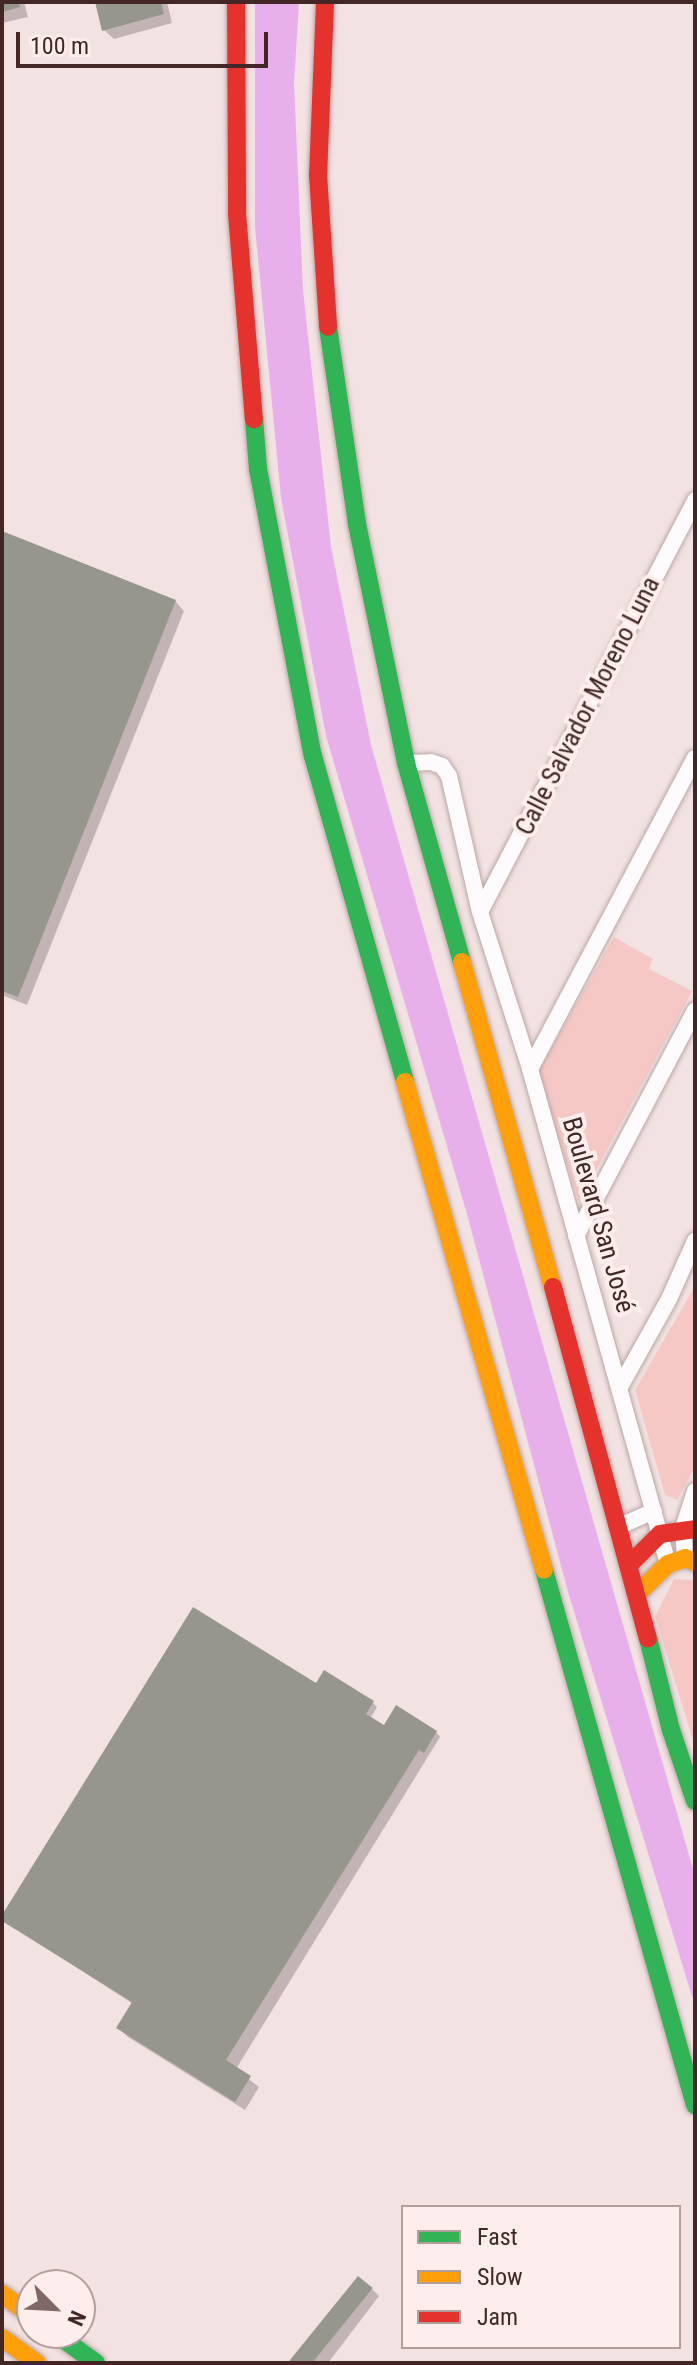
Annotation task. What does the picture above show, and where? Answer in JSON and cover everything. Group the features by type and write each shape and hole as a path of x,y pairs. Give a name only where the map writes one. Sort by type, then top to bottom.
{"main road":[{"path":"236,2 237,214 258,469 313,756 695,2105"},
{"path":"325,2 318,175 327,323 357,524 406,763 620,1526 671,1730 695,1801"},
{"path":"630,1564 660,1534 689,1528"},
{"path":"637,1594 683,1562"},
{"path":"2,2338 37,2363"},
{"path":"77,2349 96,2363"},
{"path":"2,2351 19,2363"}],"street":[{"name":"Calle Salvador Moreno Luna","path":"480,912 695,500"},
{"path":"530,1069 695,758"},
{"name":"Boulevard San José","path":"406,763 431,762 442,766 449,776 480,912 530,1069 621,1385 660,1534 683,1562"},
{"path":"576,1236 695,1010"},
{"path":"621,1385 669,1299 695,1241"},
{"path":"683,1562 695,1491"},
{"path":"620,1526 654,1511"}],"shaded area":[{"path":"255,2 299,2 294,83 303,290 331,547 371,745 695,1876 695,2006 568,1592 467,1214 326,736 281,498 255,227"},
{"path":"614,937 653,959 649,969 692,991 579,1202 538,1072"},
{"path":"695,1286 695,1467 677,1500 665,1495 635,1390"},
{"path":"674,1579 695,1580 695,1747 655,1616"}],"building":[{"path":"2,2 19,2 20,7 2,12"},
{"path":"95,2 161,2 164,14 102,31"},
{"path":"2,531 176,600 18,997 2,991"},
{"path":"193,1607 316,1683 324,1670 374,1701 366,1714 384,1725 396,1705 437,1731 424,1753 419,1750 226,2060 251,2076 235,2102 116,2028 132,2002 2,1921 2,1915"},
{"path":"358,2276 373,2288 312,2363 289,2361"}],"traffic: fast":[{"path":"328,327 357,524 406,763 462,962"},
{"path":"254,419 258,469 313,756 405,1082"},
{"path":"544,1570 695,2105"},
{"path":"648,1638 671,1730 695,1801"},
{"path":"77,2349 96,2363"}],"traffic: slow":[{"path":"462,962 553,1287"},
{"path":"405,1082 544,1570"},
{"path":"637,1594 668,1564 685,1558 695,1562"},
{"path":"2,2294 16,2304"},
{"path":"2,2338 37,2363"}],"traffic: jam":[{"path":"236,2 237,214 254,419"},
{"path":"325,2 318,175 328,327"},
{"path":"553,1287 648,1638"},
{"path":"630,1564 660,1534 695,1529"}]}
